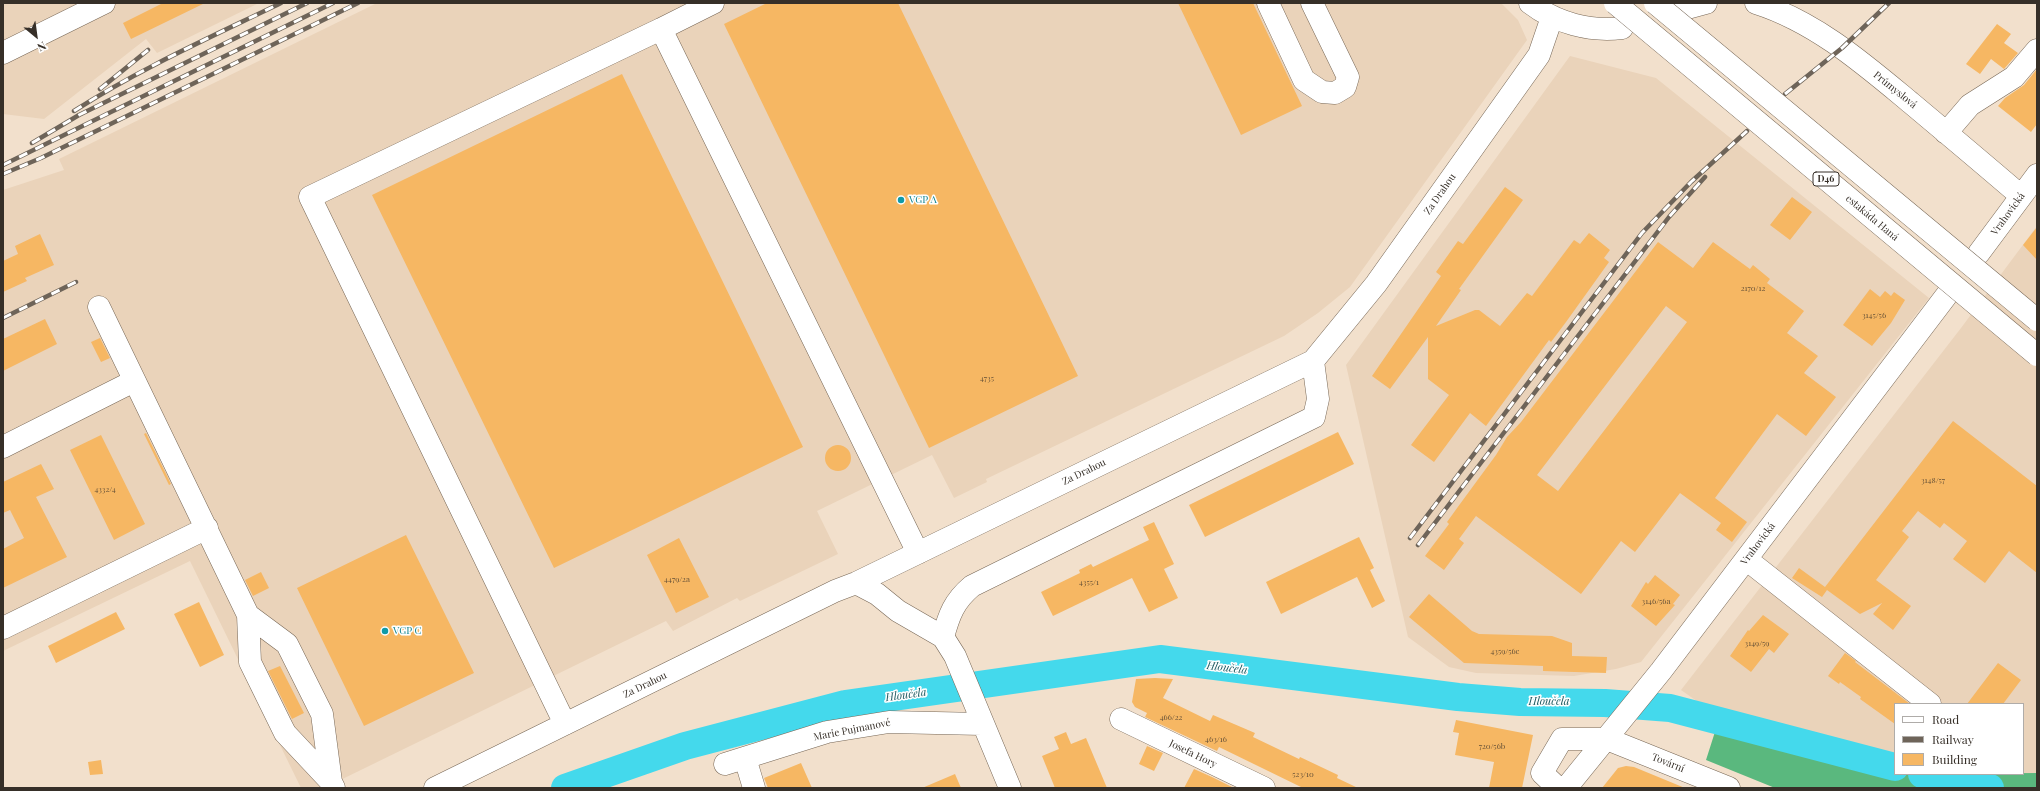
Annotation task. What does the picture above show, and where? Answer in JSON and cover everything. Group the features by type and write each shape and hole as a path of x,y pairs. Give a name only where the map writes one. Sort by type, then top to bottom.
{"main road":[{"path":"3,53 104,3"},
{"path":"565,724 310,197 713,3"},
{"path":"1268,3 1304,80 1322,92 1335,93 1345,87 1348,78 1312,3"},
{"path":"1530,3 1552,17 1592,28 1622,28"},
{"name":"estakáda Haná","path":"1615,3 2037,355"},
{"name":"D46","path":"1655,3 2037,320"},
{"path":"1684,9 1706,3"},
{"name":"Průmyslová","path":"1756,3 1786,14 1822,35 1884,81 2021,196"},
{"name":"Za Drahou","path":"435,788 829,594 856,583 1313,361 1376,284 1539,55 1552,17"},
{"path":"661,29 918,553"},
{"path":"1946,133 1970,105 2014,77 2037,50"},
{"name":"Vrahovická","path":"1979,253 2037,175"},
{"name":"Vrahovická","path":"1566,788 1653,680 1946,296"},
{"path":"99,307 248,615 250,662 256,676 285,732 333,785"},
{"path":"942,637 959,597 972,586 1314,417 1318,399 1313,361"},
{"path":"3,448 134,381"},
{"path":"3,628 207,528"},
{"path":"1746,559 1929,703"},
{"path":"856,583 877,594 898,611 942,637 955,656 1010,788"},
{"path":"248,615 287,644 322,714 333,785"},
{"name":"Marie Pujmanové","path":"754,788 735,761 827,732 889,722 979,715"},
{"name":"Josefa Hory","path":"1121,719 1264,788"},
{"path":"1558,788 1542,773 1562,739 1607,739"},
{"name":"Tovární","path":"1607,739 1729,788"}],"shaded area":[{"path":"3,3 259,3 157,53 146,39 44,119 3,114"},
{"path":"377,3 1501,3 1518,20 1527,40 1350,287 1318,313 1284,336 986,479 987,482 954,498 932,455 817,511 838,554 740,601 737,598 673,631 666,621 324,788 301,788 190,561 3,651 3,190 64,170 59,159"},
{"path":"1570,56 1656,78 1929,298 1641,662 1616,669 1574,676 1476,673 1449,667 1408,637 1346,365"},
{"path":"2037,226 2037,773 2024,773 2024,703 1894,703 1894,757 1711,711 1681,690 1961,328"}],"green space":[{"path":"1721,713 1894,757 1894,775 2024,775 2024,773 2037,773 2037,788 1775,788 1706,760"}],"building":[{"path":"163,3 205,3 131,39 123,23"},
{"name":"VGP A","path":"767,3 898,3 1078,376 929,448 724,24"},
{"path":"1178,3 1253,3 1302,106 1241,135"},
{"path":"1997,24 2011,34 2004,43 2018,53 2004,69 1991,59 1980,74 1966,64"},
{"path":"2037,69 2037,124 2031,132 1998,106 2005,98 2024,85"},
{"path":"622,74 803,447 554,568 372,195"},
{"path":"1505,187 1523,200 1459,289 1461,290 1436,326 1475,310 1479,310 1500,326 1527,293 1532,296 1574,240 1580,244 1589,233 1610,250 1604,258 1609,262 1551,342 1549,340 1486,426 1470,413 1434,462 1411,445 1449,395 1428,379 1428,337 1390,389 1372,376 1441,276 1436,272 1458,241 1463,244"},
{"path":"1792,197 1812,212 1790,240 1770,225"},
{"path":"2037,227 2037,260 2023,245"},
{"path":"40,234 54,265 25,278 27,281 3,292 3,261 18,254 15,246"},
{"path":"1658,242 1693,268 1713,242 1750,269 1753,265 1770,279 1767,283 1804,311 1787,333 1818,356 1804,373 1836,397 1806,436 1777,414 1715,498 1747,522 1732,542 1716,530 1721,523 1680,493 1635,552 1621,541 1581,594 1476,516 1459,539 1464,543 1444,570 1425,556 1449,524 1447,522 1496,455 1507,437 1521,422","holes":["1666,306 1687,322 1558,491 1537,475"]},
{"path":"1870,289 1880,297 1885,291 1891,296 1894,292 1905,300 1891,323 1872,346 1843,325"},
{"path":"45,319 57,344 3,371 3,339"},
{"path":"100,338 110,358 101,362 91,342"},
{"path":"1953,421 2037,486 2037,573 2009,551 1985,583 1953,559 1967,541 1944,523 1940,528 1918,511 1902,531 1909,537 1876,580 1911,606 1893,630 1873,614 1882,603 1860,614 1827,590 1822,597 1792,578 1799,568 1825,587"},
{"path":"1338,432 1354,464 1205,537 1189,505"},
{"path":"146,433 171,484 169,485 144,434"},
{"path":"101,435 145,524 114,540 70,450"},
{"path":"838,445 847,449 851,458 847,467 838,471 829,467 825,458 829,449"},
{"path":"41,464 54,489 36,497 67,557 3,588 3,549 24,538 10,510 3,513 3,482"},
{"path":"1154,522 1174,564 1164,569 1178,598 1149,612 1132,578 1053,616 1041,592 1080,573 1079,570 1091,564 1093,567 1149,540 1143,527"},
{"name":"VGP C","path":"406,535 474,673 364,726 297,588"},
{"path":"1359,537 1374,568 1370,570 1385,601 1372,608 1357,577 1281,614 1266,582"},
{"path":"679,538 709,597 676,613 647,555"},
{"path":"261,572 269,588 253,596 245,580"},
{"path":"1655,575 1680,595 1673,604 1675,605 1656,626 1631,606 1646,582 1648,584"},
{"path":"1429,594 1472,631 1479,634 1552,636 1572,643 1572,656 1607,657 1606,673 1543,671 1543,666 1464,663 1409,617"},
{"path":"199,602 224,655 200,667 174,614"},
{"path":"116,612 125,629 56,663 48,646"},
{"path":"1763,615 1789,634 1774,653 1769,649 1751,672 1730,656 1748,630 1749,631"},
{"path":"1845,653 1909,703 1894,703 1894,723 1860,699 1861,697 1840,682 1839,684 1828,676"},
{"path":"1998,663 2021,680 2004,703 1968,703"},
{"path":"280,666 304,713 292,719 268,671"},
{"path":"1136,679 1173,679 1163,698 1210,721 1213,715 1255,733 1253,737 1299,759 1300,757 1338,775 1337,778 1358,788 1303,788 1219,747 1217,751 1145,717 1147,713 1135,707 1132,702"},
{"path":"1456,720 1533,735 1522,788 1489,788 1494,762 1455,755 1459,733 1453,732"},
{"path":"1066,732 1071,744 1086,738 1107,788 1055,788 1042,756 1059,749 1054,737"},
{"path":"1147,746 1163,753 1154,771 1139,764"},
{"path":"101,760 103,774 90,775 88,762"},
{"path":"801,763 812,788 768,788 764,778"},
{"path":"1626,766 1634,767 1685,788 1602,788 1618,768"},
{"path":"1194,769 1212,777 1234,788 1184,788"},
{"path":"955,774 961,788 922,788"}],"waterway":[{"name":"Hloučela","path":"565,788 685,746 845,704 1160,659 1458,697 1520,702 1605,703 1670,708 1894,767"},
{"name":"Hloučela","path":"1927,775 1990,788"}],"railway":[{"path":"74,111 150,67 281,3"},
{"path":"32,143 79,115 307,3"},
{"path":"3,165 333,3"},
{"path":"3,174 41,158 358,3"},
{"path":"1785,94 1842,48 1889,3"},
{"path":"100,89 148,50"},
{"path":"1410,538 1642,233 1691,182 1747,131"},
{"path":"1418,545 1669,217 1705,177"},
{"path":"3,318 76,282"}],"place":[{"name":"VGP A","path":"901,200"},
{"name":"VGP C","path":"385,631"}]}
